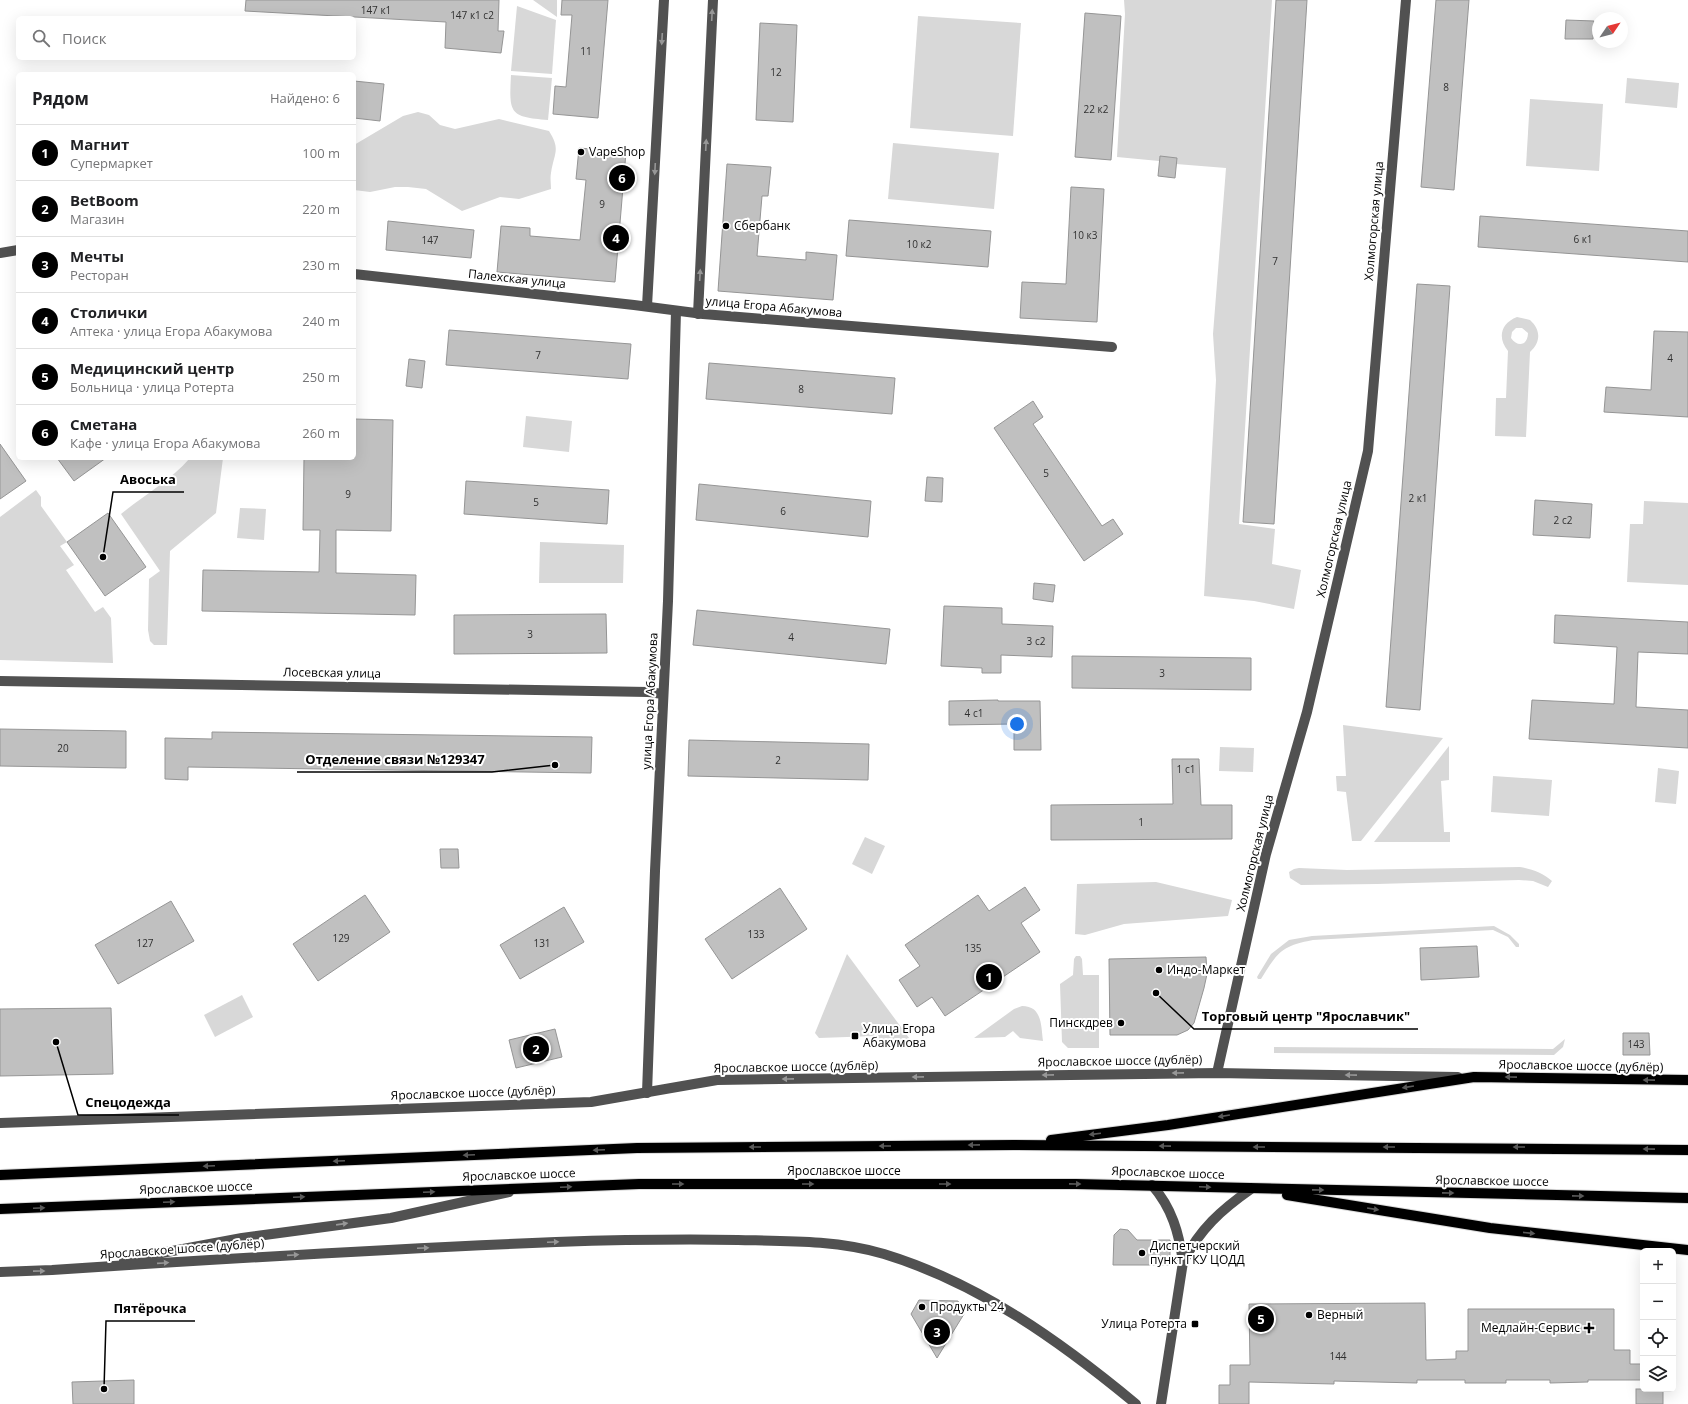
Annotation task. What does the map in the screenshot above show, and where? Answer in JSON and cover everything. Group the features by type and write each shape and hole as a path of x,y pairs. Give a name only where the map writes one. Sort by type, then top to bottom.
{"main road":[{"name":"Ярославское шоссе (дублёр)","path":"1013,1145 1168,1125 1474,1077 1688,1080"},
{"name":"Ярославское шоссе","path":"0,1175 638,1148 1013,1145 1688,1150"},
{"name":"Ярославское шоссе","path":"0,1209 639,1184 1152,1186 1688,1198"},
{"path":"1251,1189 1490,1228 1688,1250"}],"street":[{"path":"647,306 664,0"},
{"name":"улица Егора Абакумова","path":"713,0 698,314 1112,347"},
{"name":"Холмогорская улица","path":"1217,1073 1264,861 1307,712 1368,451 1406,0"},
{"path":"0,253 16,250"},
{"name":"Палехская улица","path":"356,274 647,306 698,314"},
{"name":"улица Егора Абакумова","path":"647,1093 668,594 676,311"},
{"name":"Лосевская улица","path":"0,681 648,692 663,694"},
{"name":"Ярославское шоссе (дублёр)","path":"0,1123 591,1102 717,1080 1217,1073 1474,1077"},
{"path":"1152,1186 1170,1209 1178,1233 1183,1262 1161,1404"},
{"path":"82,1268 242,1238 390,1218 527,1188"},
{"path":"1183,1262 1194,1241 1207,1225 1232,1202 1251,1189"},
{"name":"Ярославское шоссе (дублёр)","path":"0,1272 367,1250 640,1238 814,1241 881,1253 926,1268 961,1283 1041,1330 1136,1404"}],"shaded area":[{"path":"533,0 557,0 557,17"},
{"path":"1124,0 1272,0 1239,524 1275,529 1272,564 1301,570 1294,609 1254,601 1204,596 1216,380 1213,334 1226,168 1176,164 1160,157 1159,161 1117,157 1125,14"},
{"path":"517,6 556,20 552,74 511,71"},
{"path":"918,16 1021,23 1013,136 910,128"},
{"path":"511,75 552,78 548,120 525,117 514,111 510,98"},
{"path":"1627,78 1679,83 1677,108 1625,103"},
{"path":"1530,99 1603,104 1599,171 1526,166"},
{"path":"418,112 429,115 440,125 455,129 499,119 549,131 553,137 556,147 552,166 551,189 519,199 500,197 462,211 426,189 395,187 370,192 356,190 356,144 403,116"},
{"path":"893,143 999,153 994,209 888,199"},
{"path":"1517,317 1530,320 1538,332 1538,340 1530,352 1526,437 1495,436 1496,398 1506,398 1508,351 1503,341 1502,331 1507,323","holes":["1516,328 1522,328 1528,333 1528,337 1522,344 1519,344 1511,338 1512,332"]},
{"path":"526,416 572,421 569,452 523,447"},
{"path":"188,460 223,460 216,513 170,551 167,645 154,645 150,641 148,630 149,579 160,571 121,514 174,474"},
{"path":"36,490 41,497 41,506 67,542 60,546 74,565 66,570 95,612 103,607 111,618 113,663 0,660 0,517"},
{"path":"1644,501 1688,503 1688,585 1627,582 1630,524 1643,524"},
{"path":"240,508 266,509 264,540 237,538"},
{"path":"540,542 624,545 623,583 539,583"},
{"path":"1343,725 1443,738 1361,841 1352,841 1346,792 1337,791 1336,776 1346,776"},
{"path":"1449,746 1449,780 1441,781 1444,832 1450,832 1450,842 1374,842"},
{"path":"1220,747 1254,748 1253,772 1219,771"},
{"path":"1658,768 1679,771 1676,804 1655,802"},
{"path":"1493,776 1552,780 1549,816 1491,812"},
{"path":"865,837 885,846 872,874 852,864"},
{"path":"1520,867 1537,872 1552,881 1548,887 1533,881 1519,880 1301,885 1290,878 1289,872 1299,868 1347,870"},
{"path":"1156,882 1232,900 1228,916 1124,924 1085,935 1075,934 1077,884"},
{"path":"1494,926 1510,935 1519,944 1519,947 1516,947 1508,937 1493,930 1313,940 1302,942 1287,948 1276,956 1261,979 1258,979 1257,977 1271,954 1289,940 1312,936"},
{"path":"847,954 912,1042 876,1042 875,1036 819,1038 815,1033"},
{"path":"1076,956 1080,956 1082,959 1083,975 1099,975 1099,1048 1068,1048 1062,1042 1060,984 1073,975 1074,959"},
{"path":"242,995 253,1017 215,1037 204,1015"},
{"path":"1022,1006 1029,1007 1037,1013 1041,1023 1043,1041 1020,1038 1013,1031 1005,1037 974,1038 1014,1009"},
{"path":"1565,1039 1563,1047 1554,1055 1274,1053 1274,1047 1553,1049"}],"building":[{"path":"246,0 499,0 498,31 504,31 501,53 445,48 446,22 245,11"},
{"path":"562,0 608,0 598,118 553,114 555,86 566,87 572,15 561,15"},
{"path":"1276,0 1307,0 1274,524 1243,522"},
{"path":"1436,0 1469,0 1454,190 1421,187"},
{"path":"1085,13 1121,16 1111,160 1075,157"},
{"path":"1566,20 1592,21 1592,39 1565,39"},
{"path":"760,23 797,25 793,122 756,120"},
{"path":"356,81 384,84 380,121 356,118"},
{"path":"579,148 626,152 615,282 497,272 501,226 530,228 530,236 580,240 586,180 576,179"},
{"path":"1160,156 1177,158 1175,178 1158,176"},
{"path":"727,164 771,167 768,196 762,196 757,256 806,260 806,252 837,255 833,300 718,291"},
{"path":"1071,187 1104,189 1097,322 1020,318 1022,282 1066,284"},
{"path":"1480,216 1688,231 1688,262 1478,247"},
{"path":"849,220 991,231 988,267 846,256"},
{"path":"388,221 474,230 471,258 386,250"},
{"path":"1417,284 1450,286 1420,710 1386,707"},
{"path":"449,330 631,344 628,379 446,365"},
{"path":"1654,331 1688,332 1688,417 1604,412 1606,387 1651,390"},
{"path":"409,359 425,361 422,388 406,386"},
{"path":"709,363 895,378 892,414 706,399"},
{"path":"1033,401 1043,417 1033,424 1102,526 1113,519 1123,534 1084,561 994,428"},
{"path":"356,419 393,420 391,531 336,530 336,573 416,575 415,615 202,611 203,570 319,572 320,530 303,530 304,460 356,460"},
{"path":"0,444 26,481 0,499"},
{"path":"58,460 103,460 74,481"},
{"path":"927,477 943,478 942,502 925,501"},
{"path":"466,481 609,490 607,524 464,514"},
{"path":"699,484 871,501 868,537 696,520"},
{"path":"1535,500 1592,504 1590,538 1533,535"},
{"path":"108,513 146,567 105,596 67,542"},
{"path":"1034,583 1055,585 1053,602 1033,599"},
{"path":"944,606 1002,608 1002,624 1053,626 1052,657 1001,655 1001,673 982,673 982,668 941,666"},
{"path":"697,610 890,629 886,664 693,645"},
{"path":"606,614 607,653 454,654 454,615"},
{"path":"1555,615 1688,622 1688,654 1638,652 1636,707 1688,710 1688,748 1529,739 1532,700 1614,704 1617,647 1554,643"},
{"path":"1072,656 1251,658 1251,690 1072,688"},
{"path":"949,701 1040,701 1041,750 1014,750 1014,724 949,725"},
{"path":"0,729 126,731 126,768 0,766"},
{"path":"212,732 592,737 591,773 188,767 188,780 165,779 165,738 212,739"},
{"path":"689,740 869,744 868,780 688,776"},
{"path":"1172,759 1199,759 1201,805 1232,805 1232,839 1051,840 1051,805 1173,804"},
{"path":"440,849 458,849 459,868 441,868"},
{"path":"1025,887 1040,910 1021,923 1040,952 945,1016 932,997 917,1007 899,980 920,966 905,945 978,895 989,911"},
{"path":"780,888 807,929 732,979 705,939"},
{"path":"365,895 390,932 318,981 293,944"},
{"path":"171,901 194,941 118,984 95,945"},
{"path":"564,907 584,942 520,979 500,945"},
{"path":"1477,946 1479,977 1421,980 1420,948"},
{"path":"1206,957 1207,974 1204,988 1194,1023 1188,1030 1177,1035 1110,1035 1109,959"},
{"path":"111,1008 113,1074 0,1076 0,1009"},
{"path":"555,1029 562,1057 516,1068 509,1040"},
{"path":"1623,1033 1649,1033 1650,1055 1623,1055"},
{"name":"Диспетчерский пункт ГКУ ЦОДД","path":"1120,1229 1128,1230 1137,1240 1170,1240 1170,1265 1113,1265 1114,1235"},
{"path":"919,1300 958,1301 964,1314 937,1358 911,1314"},
{"path":"1425,1303 1426,1360 1456,1359 1456,1351 1468,1351 1468,1309 1614,1309 1614,1350 1630,1350 1630,1364 1640,1364 1640,1380 1588,1380 1588,1382 1550,1383 1550,1380 1506,1380 1506,1383 1465,1383 1465,1380 1417,1380 1417,1383 1334,1381 1334,1384 1249,1382 1249,1404 1219,1404 1219,1385 1230,1385 1230,1365 1250,1365 1249,1304"},
{"path":"134,1380 134,1404 73,1404 72,1382"},
{"path":"1636,1389 1640,1389 1640,1392 1663,1392 1663,1404 1636,1404"}],"place":[{"name":"VapeShop","path":"581,152"},
{"name":"Сметана","path":"622,178"},
{"name":"Сбербанк","path":"726,226"},
{"name":"Столички","path":"616,238"},
{"name":"Авоська","path":"103,557"},
{"name":"Отделение связи №129347","path":"555,765"},
{"name":"Индо-Маркет","path":"1159,970"},
{"name":"Магнит","path":"989,977"},
{"name":"Торговый центр \"Ярославчик\"","path":"1156,993"},
{"name":"Пинскдрев","path":"1121,1023"},
{"name":"Улица Егора Абакумова","path":"855,1036"},
{"name":"Спецодежда","path":"56,1042"},
{"name":"BetBoom","path":"536,1049"},
{"name":"Диспетчерский пункт ГКУ ЦОДД","path":"1142,1253"},
{"name":"Продукты 24","path":"922,1307"},
{"name":"Верный","path":"1309,1315"},
{"name":"Медицинский центр","path":"1261,1319"},
{"name":"Улица Ротерта","path":"1195,1324"},
{"name":"Медлайн-Сервис","path":"1589,1328"},
{"name":"Мечты","path":"937,1332"},
{"name":"Пятёрочка","path":"104,1389"}]}
